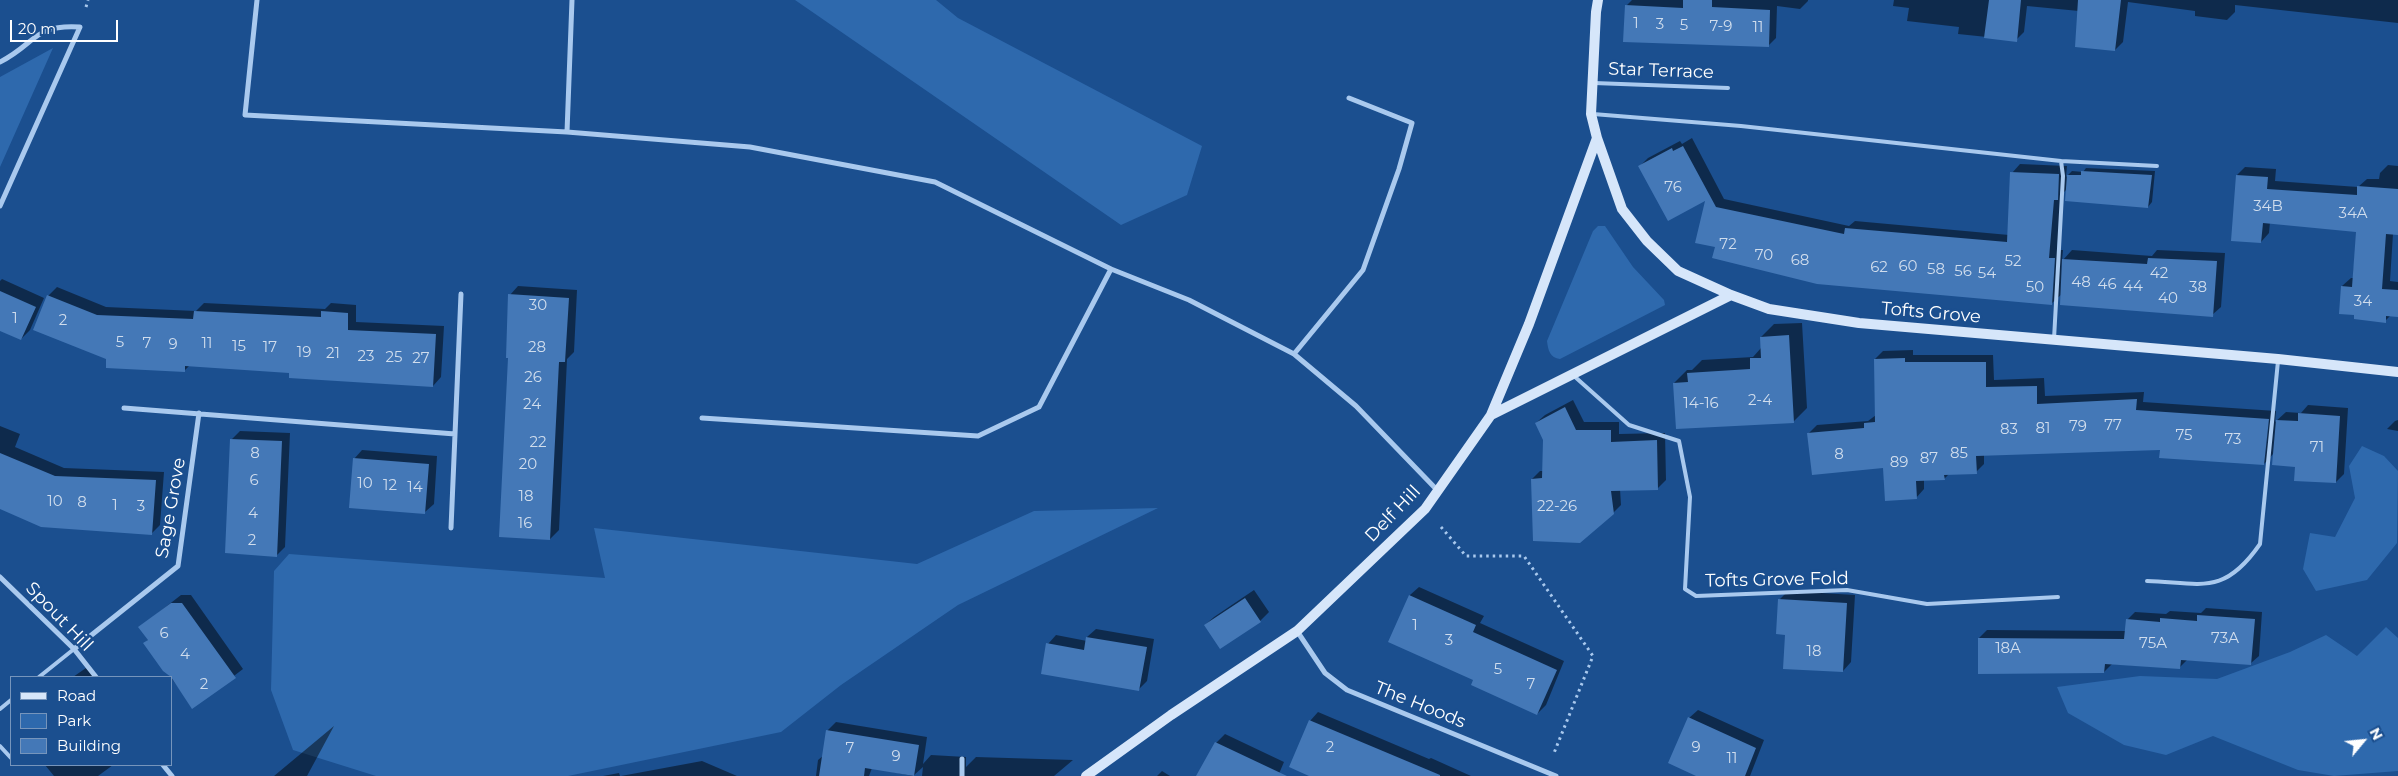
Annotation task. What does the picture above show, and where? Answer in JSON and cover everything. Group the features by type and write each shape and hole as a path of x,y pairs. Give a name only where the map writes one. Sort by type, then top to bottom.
{"street":[{"path":"256,0 245,115 567,132 750,147 935,182 1112,269 1189,300 1294,354 1356,406 1438,491"},
{"path":"567,132 572,0"},
{"name":"Tofts Grove","path":"1598,0 1591,114 1597,138 1622,209 1647,241 1678,270 1731,295 1769,309 1859,323 2278,359 2398,372"},
{"path":"0,62 49,28 60,26 80,27 0,206"},
{"path":"1294,354 1363,270 1399,169 1412,123 1349,98"},
{"name":"Delf Hill","path":"1086,776 1171,715 1297,630 1425,509 1491,415 1529,324 1597,138"},
{"path":"702,418 978,436 1039,407 1112,269"},
{"path":"451,528 461,294"},
{"path":"1491,415 1731,295"},
{"path":"124,408 455,434"},
{"name":"Sage Grove","path":"74,649 178,566 200,413"},
{"name":"Spout Hill","path":"0,577 74,649 95,676"},
{"name":"The Hoods","path":"1297,630 1325,673 1347,690 1556,776"},
{"path":"962,759 962,776"},
{"path":"164,766 172,776"}],"lane":[{"name":"Star Terrace","path":"1592,82 1728,88"},
{"path":"1591,114 1741,126 2061,161 2157,166"},
{"path":"2054,340 2063,176 2061,161"},
{"path":"2146,581 2214,584 2230,576 2246,564 2260,544 2278,359"},
{"name":"Tofts Grove Fold","path":"1572,374 1629,424 1679,441 1690,497 1684,589 1696,596 1847,590 1927,604 2058,597"},
{"path":"40,676 74,649"},
{"path":"0,709 10,701"},
{"path":"0,746 10,757"}],"path":[{"path":"1425,509 1466,556 1524,556 1593,656 1546,772"}],"green space":[{"path":"795,0 936,0 958,18 1202,146 1187,195 1121,225"},
{"path":"53,48 0,167 0,77"},
{"path":"1598,226 1605,226 1633,267 1664,300 1665,305 1560,359 1550,353 1547,341 1593,231"},
{"path":"2362,446 2384,456 2398,471 2397,543 2367,580 2316,591 2303,569 2310,533 2335,537 2355,498 2349,466"},
{"path":"1158,508 958,605 841,685 781,732 568,776 376,776 293,750 271,690 274,571 289,554 605,578 594,528 917,564 1034,511"},
{"path":"2386,627 2398,638 2398,771 2334,776 2298,770 2213,736 2166,755 2124,745 2068,713 2057,687 2140,676 2217,679 2290,652 2326,635 2357,656"}],"building":[{"path":"1683,0 1712,0 1712,7 1770,10 1769,47 1623,42 1625,5 1683,8"},
{"path":"1989,0 2021,0 2017,42 1984,38"},
{"path":"2078,0 2121,0 2115,51 2075,47"},
{"path":"1683,146 1716,207 1844,234 1845,228 2007,242 2010,172 2059,174 2058,200 2054,200 2049,258 2055,258 2052,305 1817,284 1712,258 1715,247 1695,243 1705,201 1668,221 1638,166 1672,148 1673,151"},
{"path":"2081,171 2152,175 2148,208 2065,201 2067,175 2081,175"},
{"path":"2236,175 2268,177 2267,189 2357,195 2357,186 2398,189 2398,235 2386,234 2382,289 2398,290 2398,317 2386,316 2386,323 2354,319 2354,315 2339,314 2341,286 2352,287 2356,232 2263,223 2261,243 2231,241"},
{"path":"2148,258 2217,261 2213,317 2060,305 2062,259 2147,264"},
{"path":"0,291 36,307 21,340 0,331"},
{"path":"508,294 569,298 565,362 559,362 550,540 499,537 508,358 506,358"},
{"path":"47,295 97,315 193,319 194,311 321,317 321,311 348,313 348,330 436,334 433,387 289,378 289,373 185,366 185,372 106,368 106,359 33,330"},
{"path":"1789,335 1794,423 1676,429 1673,383 1688,382 1687,373 1750,369 1750,358 1761,358 1760,337"},
{"path":"1905,358 1905,362 1986,362 1986,387 2037,386 2037,404 2137,399 2136,410 2269,419 2264,465 2159,458 2160,450 1976,456 1977,474 1944,475 1945,480 1916,481 1917,499 1885,501 1883,468 1812,475 1807,433 1864,428 1864,423 1875,422 1874,359"},
{"path":"1565,407 1576,430 1611,430 1611,442 1657,440 1658,490 1611,491 1614,514 1580,543 1533,541 1531,479 1542,478 1543,440 1535,423"},
{"path":"2298,413 2340,416 2336,483 2294,481 2295,467 2272,465 2276,420 2298,421"},
{"path":"230,439 282,441 277,557 225,553"},
{"path":"0,453 55,476 156,480 152,535 41,527 0,509"},
{"path":"353,458 429,464 425,514 349,508"},
{"path":"1409,595 1476,625 1473,632 1557,670 1537,715 1471,685 1473,680 1388,642"},
{"path":"1245,598 1261,622 1220,649 1204,625"},
{"path":"1778,599 1847,603 1843,672 1783,669 1785,635 1776,634"},
{"path":"171,603 182,603 236,678 192,709 172,676 163,671 143,643 148,640 138,627"},
{"path":"2197,615 2255,619 2251,665 2181,660 2180,669 2105,664 2104,673 1978,674 1978,638 2124,639 2126,619 2160,622 2160,618 2197,621"},
{"path":"1086,637 1147,647 1139,691 1041,674 1046,643 1084,650"},
{"path":"1688,717 1756,748 1745,776 1696,776 1668,763"},
{"path":"1309,720 1440,776 1309,776 1289,767"},
{"path":"826,730 919,745 914,776 865,768 864,776 819,776"},
{"path":"1215,742 1287,776 1196,776"}]}
